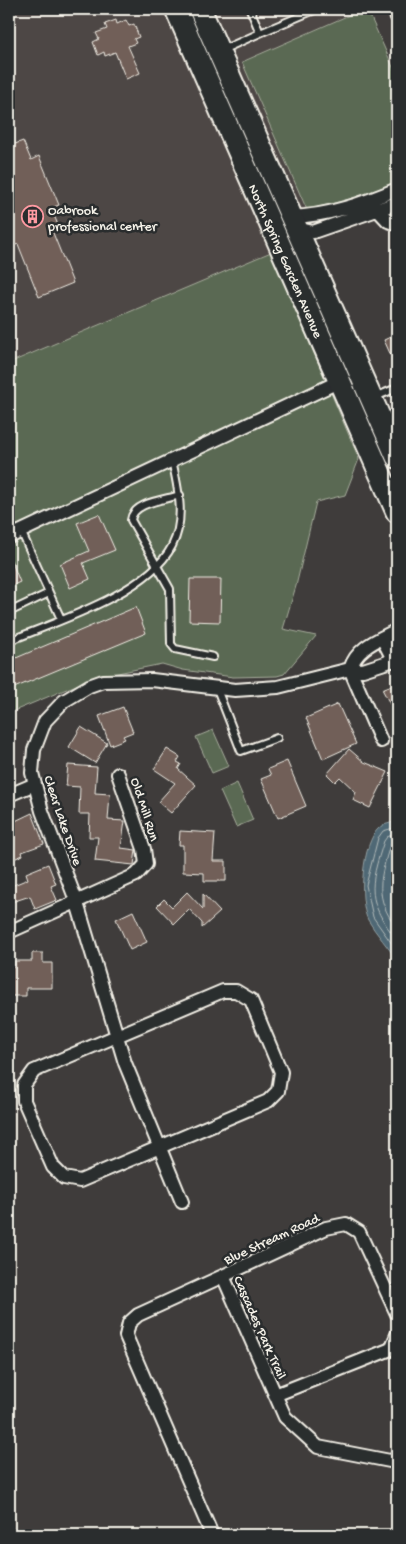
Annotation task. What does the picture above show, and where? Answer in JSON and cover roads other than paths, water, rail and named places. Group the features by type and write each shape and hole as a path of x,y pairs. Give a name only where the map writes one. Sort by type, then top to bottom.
{"highway":[{"name":"North Spring Garden Avenue","path":"176,9 397,512"},
{"name":"North Spring Garden Avenue","path":"200,9 397,457"},
{"path":"263,207 289,228 294,223"},
{"path":"276,236 289,240 310,260"}],"street":[{"path":"393,9 397,17"},
{"path":"294,223 313,232 374,205 397,189"},
{"path":"374,205 397,203"},
{"path":"374,205 388,221 397,224"},
{"path":"9,537 340,381"},
{"path":"381,741 350,669 353,657 366,646 397,630"},
{"path":"382,638 395,660"},
{"name":"Clear Lake Drive","path":"182,1202 125,1064 77,903 42,811 32,773 34,750 45,721 64,701 88,686 104,681 152,680 235,690 278,687 350,669 363,670 395,660"},
{"name":"Old Mill Run","path":"77,903 136,875 146,864 144,849 118,774"},
{"path":"9,795 36,784"},
{"path":"9,932 77,903"},
{"path":"223,990 236,991 251,1000 281,1072 278,1091 268,1101 80,1181 64,1178 53,1167 24,1101 24,1085 34,1071 116,1034 223,990"},
{"name":"Blue Stream Road","path":"223,1276 326,1228 346,1224 359,1232 397,1314"},
{"name":"Cascades Park Trail","path":"212,1535 126,1336 129,1323 138,1315 223,1276 285,1417 318,1447 390,1461 397,1458"},
{"path":"275,1395 391,1348 397,1335"}],"lane":[{"path":"250,9 260,33"},
{"path":"218,51 317,9"},
{"path":"372,399 397,388"},
{"path":"9,641 110,599 158,565 172,546 179,516 180,495 172,460"},
{"path":"180,495 137,508 132,513 131,520 170,589 171,644 175,649 213,656"},
{"path":"21,531 61,619"},
{"path":"9,612 49,593"},
{"path":"217,689 241,751 277,738"}],"water":[{"path":"397,821 397,961 368,920 363,899 363,872 365,858 373,835 379,828"}],"place":[{"name":"Oabrook professional center","path":"32,217"}]}
